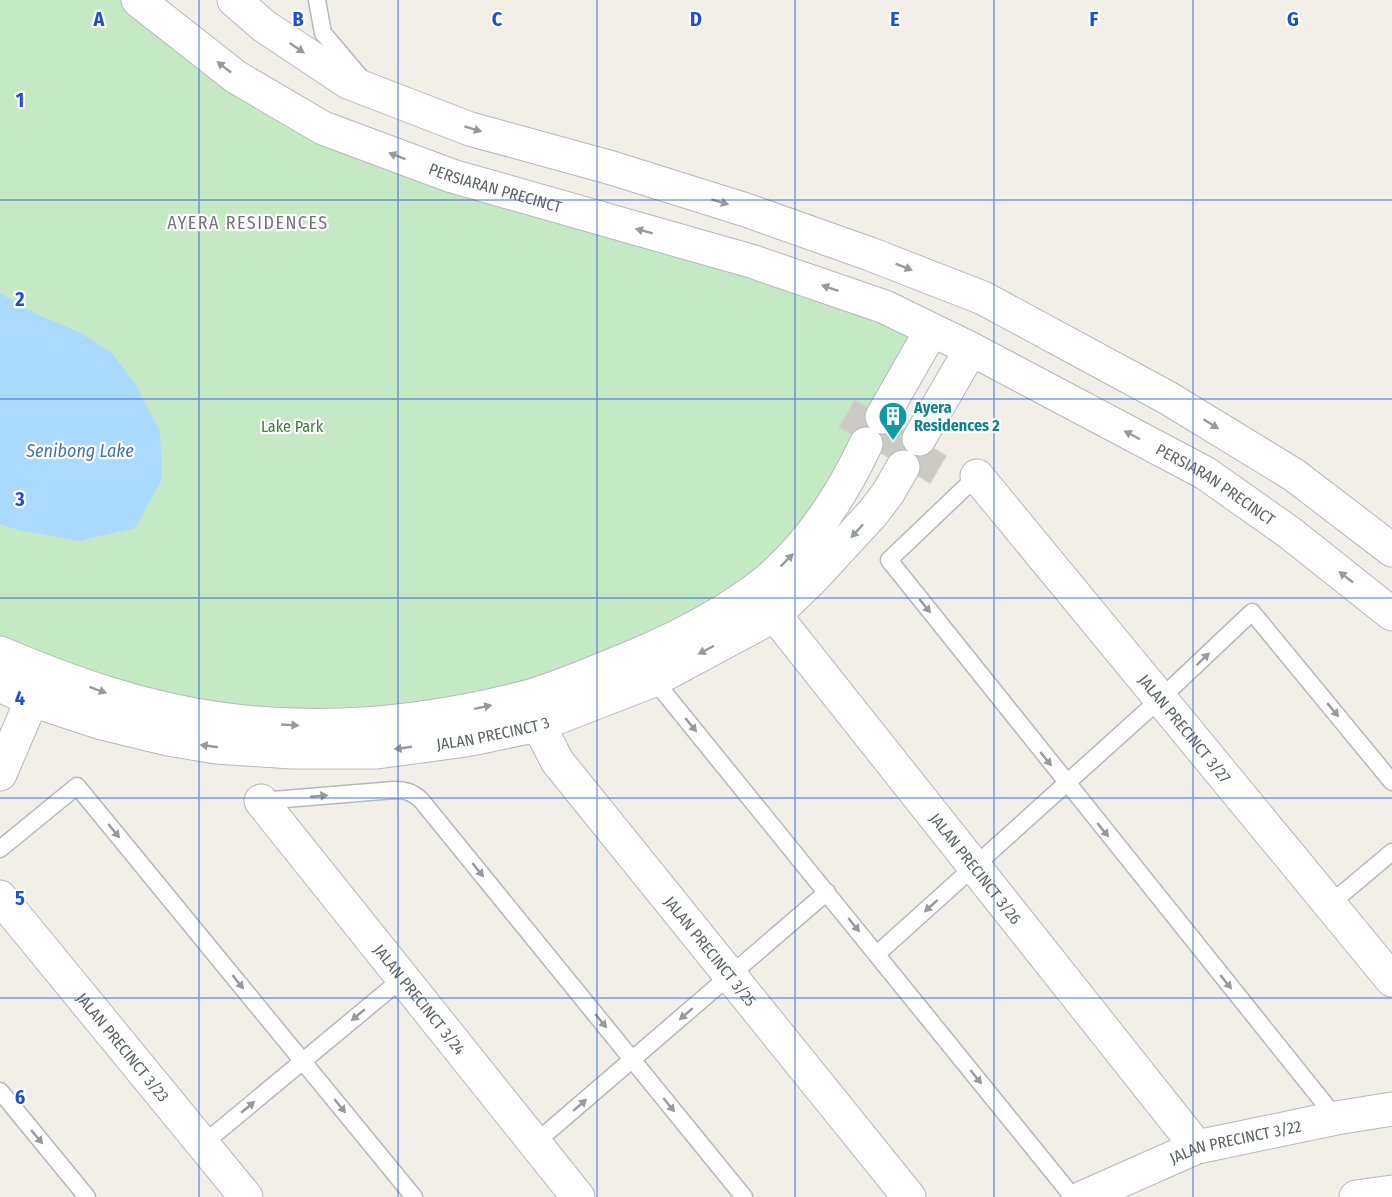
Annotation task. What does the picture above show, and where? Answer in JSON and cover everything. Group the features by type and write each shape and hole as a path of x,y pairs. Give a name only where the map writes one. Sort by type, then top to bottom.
{"street":[{"name":"PERSIARAN PRECINCT","path":"138,0 236,77 323,128 452,176 751,261 885,307 971,349 1205,473 1290,534 1392,614"},
{"path":"234,0 264,26 348,82 470,129 612,168 746,210 870,254 983,298 1168,398 1294,475 1392,550"},
{"name":"JALAN PRECINCT 3","path":"0,652 38,685 102,723 168,739 216,747 292,752 377,752 466,740 531,712 630,658 683,634 765,603 789,558 824,520 931,331"},
{"name":"JALAN PRECINCT 3","path":"531,712 654,680 765,603 848,541 909,457 971,349"},
{"path":"851,475 909,457 879,422"},
{"name":"JALAN PRECINCT 3/27","path":"977,476 1392,980"},
{"name":"JALAN PRECINCT 3/26","path":"765,603 1197,1147"},
{"name":"JALAN PRECINCT 3","path":"0,685 38,685"},
{"path":"0,774 38,685"},
{"name":"JALAN PRECINCT 3/25","path":"531,712 557,761 909,1197"},
{"name":"JALAN PRECINCT 3/24","path":"261,801 578,1197"},
{"name":"JALAN PRECINCT 3/23","path":"0,897 246,1197"},
{"name":"JALAN PRECINCT 3/22","path":"1084,1197 1197,1147 1336,1118 1392,1109"},
{"path":"1356,1197 1392,1192"}],"lane":[{"path":"317,0 323,33 371,91"},
{"path":"977,476 888,560 1336,1118"},
{"path":"877,954 1160,699 1252,612 1392,782"},
{"path":"654,680 1073,1197"},
{"path":"0,849 77,786 414,1197"},
{"path":"261,801 394,790 413,793 744,1197"},
{"path":"1329,904 1392,852"},
{"path":"535,1143 827,892"},
{"path":"203,1144 403,978"},
{"path":"0,1091 87,1197"}],"green space":[{"name":"Lake Park","path":"0,0 147,0 338,133 931,331 840,492 694,629 461,712 221,719 0,650"}],"water":[{"name":"Senibong Lake","path":"0,293 38,315 81,333 113,354 135,384 160,431 162,479 135,528 79,541 19,530 0,524"}],"building":[{"name":"Ayera Residences 2","path":"855,400 946,456 930,483 839,427"}],"place":[{"name":"Ayera Residences 2","path":"893,442"}],"district":[{"name":"AYERA RESIDENCES","path":"248,223"}]}
